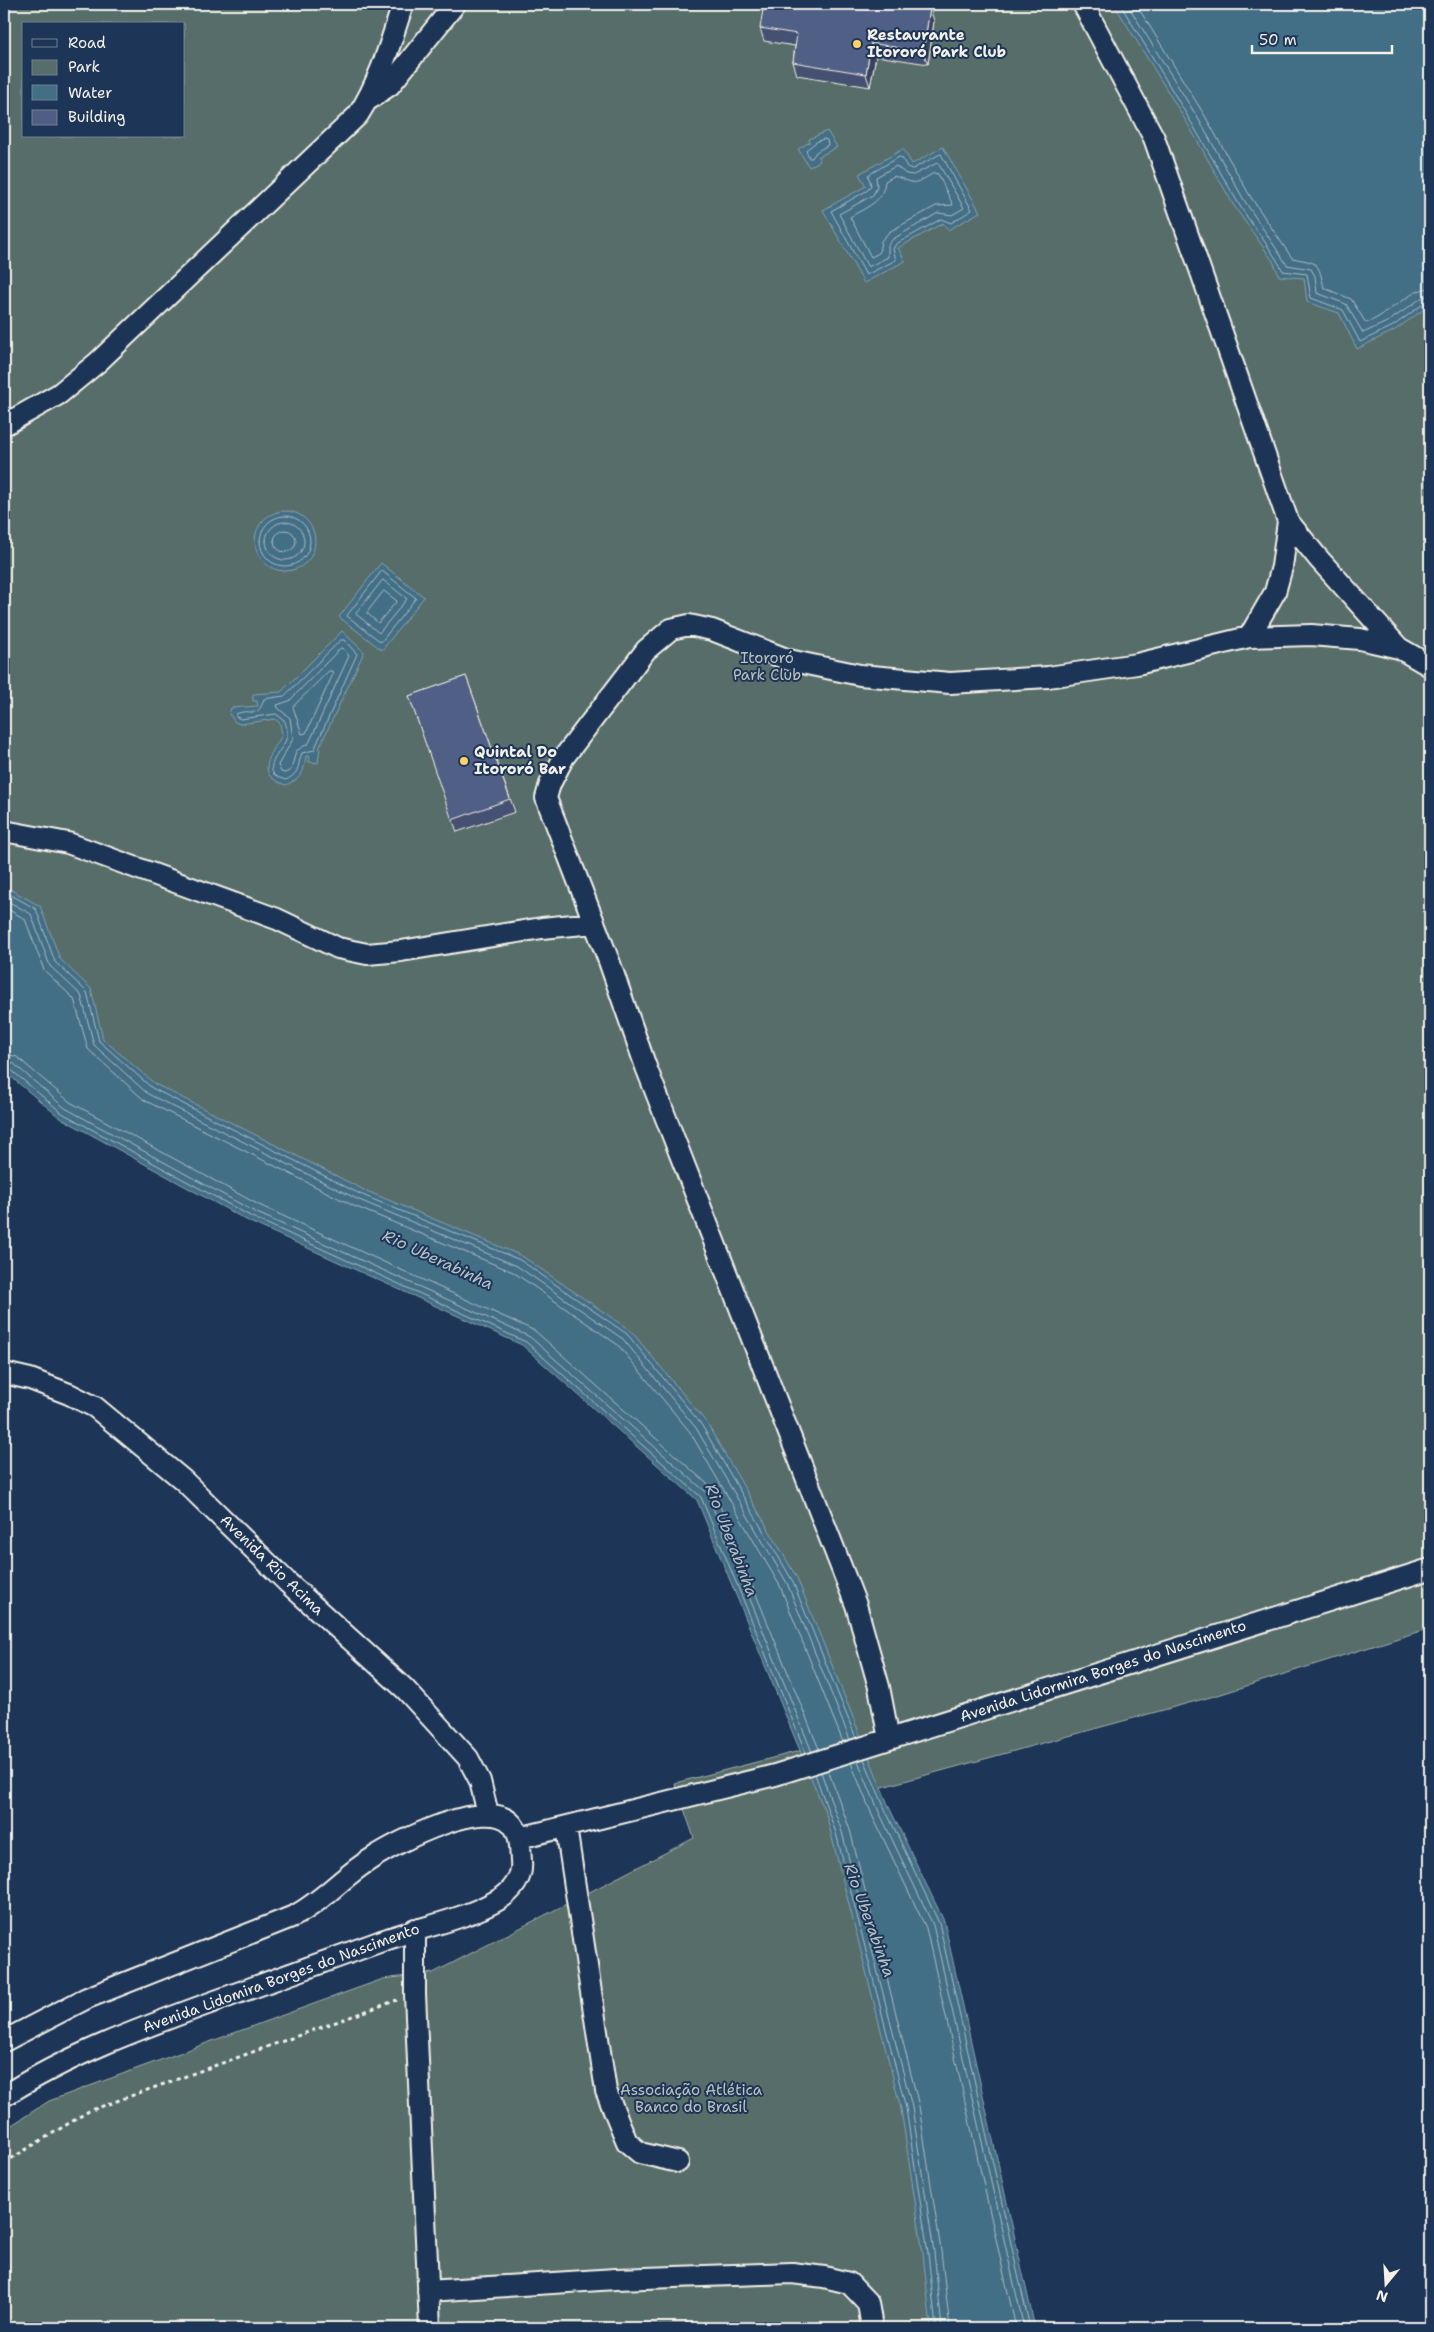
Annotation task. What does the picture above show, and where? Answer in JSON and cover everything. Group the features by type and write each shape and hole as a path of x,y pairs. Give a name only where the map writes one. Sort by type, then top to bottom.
{"street":[{"path":"4,425 59,394 98,362 352,120 368,100 385,60 403,4"},
{"path":"368,100 390,86 456,4"},
{"path":"1083,4 1154,138 1288,520 1318,558 1399,648"},
{"path":"1249,637 1275,592 1282,567 1288,520"},
{"path":"889,1740 879,1687 856,1605 646,1067 546,798 564,757 646,650 671,629 689,625 712,630 789,660 860,675 950,683 1048,677 1137,664 1249,637 1321,636 1360,639 1399,648 1430,666"},
{"path":"4,831 68,843 277,919 338,948 367,954 401,951 542,928 594,923"},
{"name":"Avenida Rio Acima","path":"4,1373 30,1379 69,1394 95,1407 183,1480 287,1582 405,1689 468,1758 480,1781 488,1814"},
{"name":"Avenida Lidormira Borges do Nascimento","path":"566,1827 775,1774 860,1749 1430,1568"},
{"path":"4,2041 87,1998 294,1916 312,1906 369,1859 411,1837 456,1820 488,1814 502,1817 512,1824 519,1838 566,1827 606,2091 627,2142 640,2153 678,2162"},
{"name":"Avenida Lidomira Borges do Nascimento","path":"4,2096 31,2079 113,2039 414,1929 470,1914 500,1900 515,1886 522,1868 519,1838"},
{"path":"414,1929 415,1994 430,2328"},
{"path":"428,2291 616,2279 792,2273 824,2277 849,2283 868,2304 872,2328"}],"path":[{"path":"4,2163 89,2111 415,1994"}],"green space":[{"name":"Itororó Park Club","path":"4,4 1430,4 1430,1628 1218,1695 835,1800 970,2328 4,2328 4,2130 49,2101 272,2019 383,1979 433,1973 694,1838 675,1783 815,1747 714,1467 4,1006"}],"water":[{"path":"1114,4 1430,4 1430,305 1395,330 1357,349 1339,313 1307,302 1304,278 1279,276 1273,261 1234,206 1189,126"},
{"path":"827,131 837,147 818,157 820,161 809,167 798,149 810,142 809,139"},
{"path":"943,147 980,212 948,230 943,223 898,248 905,261 864,283 823,210 866,186 859,174 903,149 912,164"},
{"path":"279,511 291,511 302,516 310,524 315,535 313,553 302,566 291,571 279,571 268,566 260,558 255,547 255,535 260,524 268,516"},
{"path":"381,563 424,597 382,650 339,617"},
{"path":"342,631 364,652 320,746 318,763 309,762 310,756 306,756 304,767 296,780 286,785 276,781 267,770 270,757 282,735 280,723 275,719 240,724 235,722 229,714 231,708 258,706 257,701 253,701 253,694 281,692"},
{"name":"Rio Uberabinha","path":"4,886 40,906 60,959 91,989 103,1039 155,1084 362,1189 522,1256 631,1331 706,1422 797,1578 889,1807 944,1921 1035,2328 931,2328 923,2254 901,2109 826,1814 697,1500 522,1345 250,1222 59,1117 4,1071"}],"building":[{"name":"Restaurante Itororó Park Club","path":"764,4 902,4 930,8 923,52 871,43 866,74 793,62 797,34 760,28"},
{"name":"Quintal Do Itororó Bar","path":"466,676 510,799 452,820 409,696"}],"place":[{"name":"Restaurante Itororó Park Club","path":"857,44"},
{"name":"Quintal Do Itororó Bar","path":"464,761"}],"park label":[{"name":"Associação Atlética Banco do Brasil","path":"691,2098"}]}
